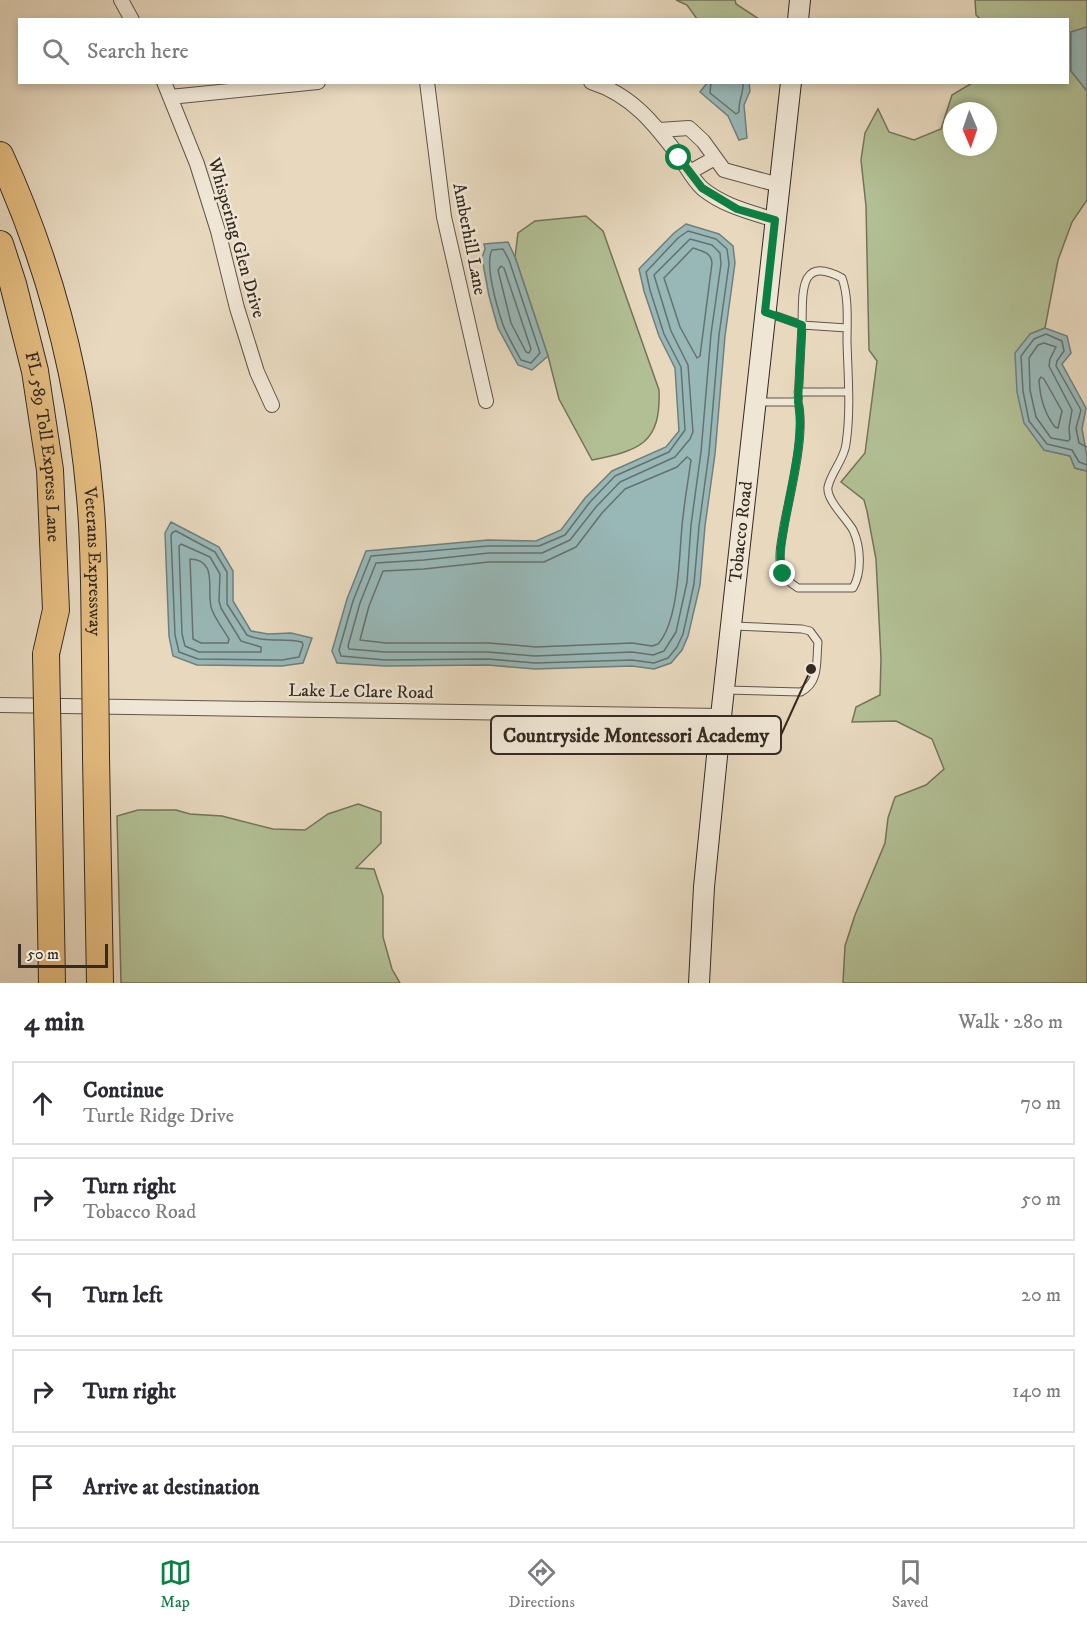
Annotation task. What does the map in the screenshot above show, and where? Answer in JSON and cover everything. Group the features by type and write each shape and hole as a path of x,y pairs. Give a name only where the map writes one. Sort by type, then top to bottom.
{"highway":[{"name":"Veterans Expressway","path":"0,155 35,239 55,302 77,399 90,497 100,983"},
{"name":"FL 589 Toll Express Lane","path":"0,244 14,284 33,360 50,470 56,610 46,654"},
{"path":"0,288 12,330 29,412 39,498 42,611 46,654 52,983"}],"street":[{"path":"121,0 131,18"},
{"path":"798,18 800,0"},
{"name":"Whispering Glen Drive","path":"165,84 197,164 257,372 272,405"},
{"path":"170,97 298,84"},
{"name":"Amberhill Lane","path":"427,84 444,217 486,401"},
{"path":"597,84 636,106 659,130 702,188 737,209 775,220"},
{"name":"Tobacco Road","path":"699,983 704,887 730,626 791,84"},
{"path":"659,130 689,128 704,141 724,170 779,184"},
{"path":"690,172 716,158"},
{"name":"Lake Le Clare Road","path":"0,705 721,716"}],"lane":[{"path":"818,270 829,271 842,278 846,290 847,328 846,444 828,486 833,501 853,531 858,549 857,581 853,588 798,588 791,584 783,574 780,565 782,539 800,433 801,413 798,392 803,286 809,276 818,270"},
{"path":"765,312 802,325 847,328"},
{"path":"798,392 848,392"},
{"path":"755,402 798,402"},
{"path":"724,690 801,692 809,688 814,681 818,642 810,631 802,629 730,626"}],"green space":[{"path":"676,0 735,0 736,4 757,18 696,18 687,5"},
{"path":"975,0 1087,0 1087,27 1071,32 1071,71 1087,91 1087,200 1072,222 1058,260 1045,328 1030,334 1044,450 1070,456 1075,468 1087,471 1087,983 843,983 845,946 855,915 885,843 888,818 895,797 926,785 944,769 932,739 896,721 852,722 856,707 880,695 881,659 876,559 867,511 864,500 841,482 865,453 877,361 869,350 866,206 861,160 865,133 878,109 889,132 914,140 941,129 943,123 943,156 997,156 997,102 950,102 952,95 970,84 1069,84 1069,18 979,18 976,15"},
{"path":"586,216 603,231 659,390 656,422 644,442 635,448 592,460 559,399 548,356 515,257 518,233 535,221"},
{"path":"358,804 381,812 381,843 356,868 374,869 383,896 383,937 392,969 400,983 121,983 117,816 138,810 176,810 190,814 222,816 273,829 305,830 328,814"}],"water":[{"path":"1087,27 1087,91 1071,71 1071,32"},
{"path":"706,84 749,84 750,91 744,105 747,138 739,140 728,116 700,92"},
{"path":"686,224 719,234 733,246 735,263 725,336 715,454 700,585 688,636 682,650 671,663 654,669 632,666 535,669 488,665 385,666 337,663 332,651 347,599 366,551 488,540 536,541 561,530 585,498 612,471 666,447 679,431 675,368 659,336 639,269"},
{"path":"508,242 548,356 532,370 518,365 498,328 489,296 482,258 484,244"},
{"path":"1045,328 1067,336 1071,353 1062,364 1086,408 1082,429 1087,471 1075,468 1070,456 1044,450 1024,423 1017,392 1015,353 1030,334"},
{"path":"171,522 219,547 233,571 233,601 251,631 268,634 291,633 312,638 303,663 282,666 197,665 173,656 169,636 165,533"}],"place":[{"name":"Countryside Montessori Academy","path":"811,669"}],"route":[{"path":"679,158 702,188 737,209 775,220 765,312 802,325 798,402 801,413 800,433 782,539 780,565 783,574"}]}
